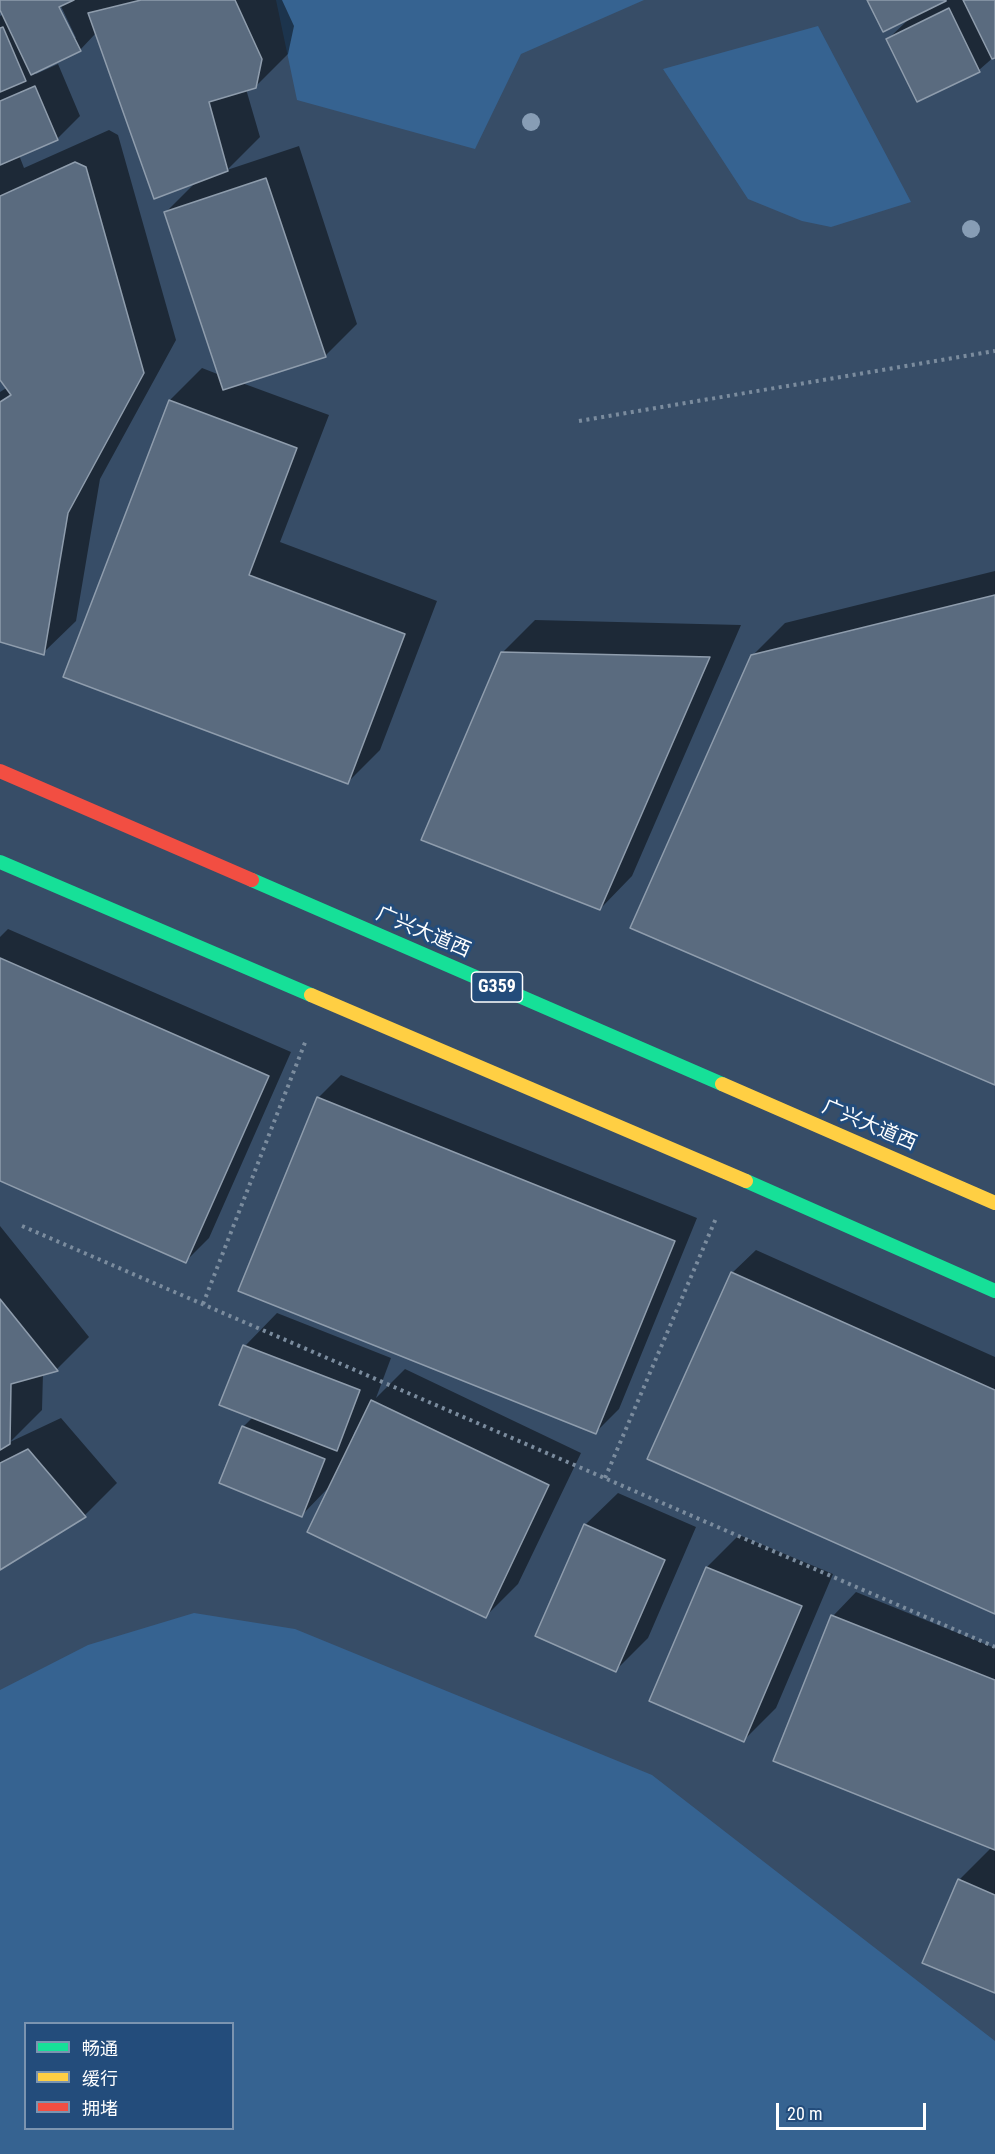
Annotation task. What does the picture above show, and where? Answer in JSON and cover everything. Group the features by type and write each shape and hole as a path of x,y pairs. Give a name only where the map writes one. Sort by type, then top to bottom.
{"highway":[{"name":"广兴大道西","path":"0,771 995,1203"},
{"path":"0,862 995,1291"}],"path":[{"path":"579,421 995,351"},
{"path":"203,1304 322,1000"},
{"path":"605,1478 733,1177"},
{"path":"22,1226 995,1647"}],"shaded area":[{"path":"276,0 644,0 521,54 475,149 297,100"},
{"path":"818,26 911,202 831,227 802,221 748,199 663,69"},
{"path":"194,1613 295,1629 652,1775 995,2041 995,2154 0,2154 0,1690 88,1645"}],"building":[{"path":"0,0 74,0 59,7 81,51 31,75 0,10"},
{"path":"141,0 235,0 262,59 256,88 209,102 228,171 154,199 88,13"},
{"path":"867,0 946,0 946,1 883,32"},
{"path":"963,0 995,0 995,58 992,59"},
{"path":"949,8 980,72 917,102 886,39"},
{"path":"3,27 26,81 0,92 0,28"},
{"path":"35,86 58,140 0,165 0,101"},
{"path":"75,162 86,167 144,373 68,513 44,655 0,642 0,402 11,395 0,380 0,196"},
{"path":"266,178 326,357 223,390 164,212"},
{"path":"169,400 297,448 249,575 405,634 348,784 63,677"},
{"path":"995,595 995,1085 630,928 751,655"},
{"path":"501,652 710,657 600,910 421,840"},
{"path":"0,958 269,1076 186,1263 0,1181"},
{"path":"317,1097 675,1241 596,1434 238,1291"},
{"path":"731,1272 995,1390 995,1614 647,1459"},
{"path":"0,1299 58,1371 11,1384 10,1444 0,1450"},
{"path":"243,1345 360,1390 337,1451 219,1405"},
{"path":"371,1400 549,1485 486,1618 307,1532"},
{"path":"242,1426 325,1459 302,1517 219,1483"},
{"path":"28,1449 86,1517 0,1570 0,1463"},
{"path":"584,1524 665,1560 616,1672 535,1636"},
{"path":"706,1567 802,1606 744,1742 649,1701"},
{"path":"831,1615 995,1680 995,1850 773,1761"},
{"path":"958,1879 995,1895 995,1993 922,1963"}],"traffic: fast":[{"path":"0,862 311,995"},
{"path":"252,880 722,1084"},
{"path":"746,1181 995,1291"}],"traffic: slow":[{"path":"311,995 746,1181"},
{"path":"722,1084 995,1203"}],"traffic: jam":[{"path":"0,771 252,880"}]}
